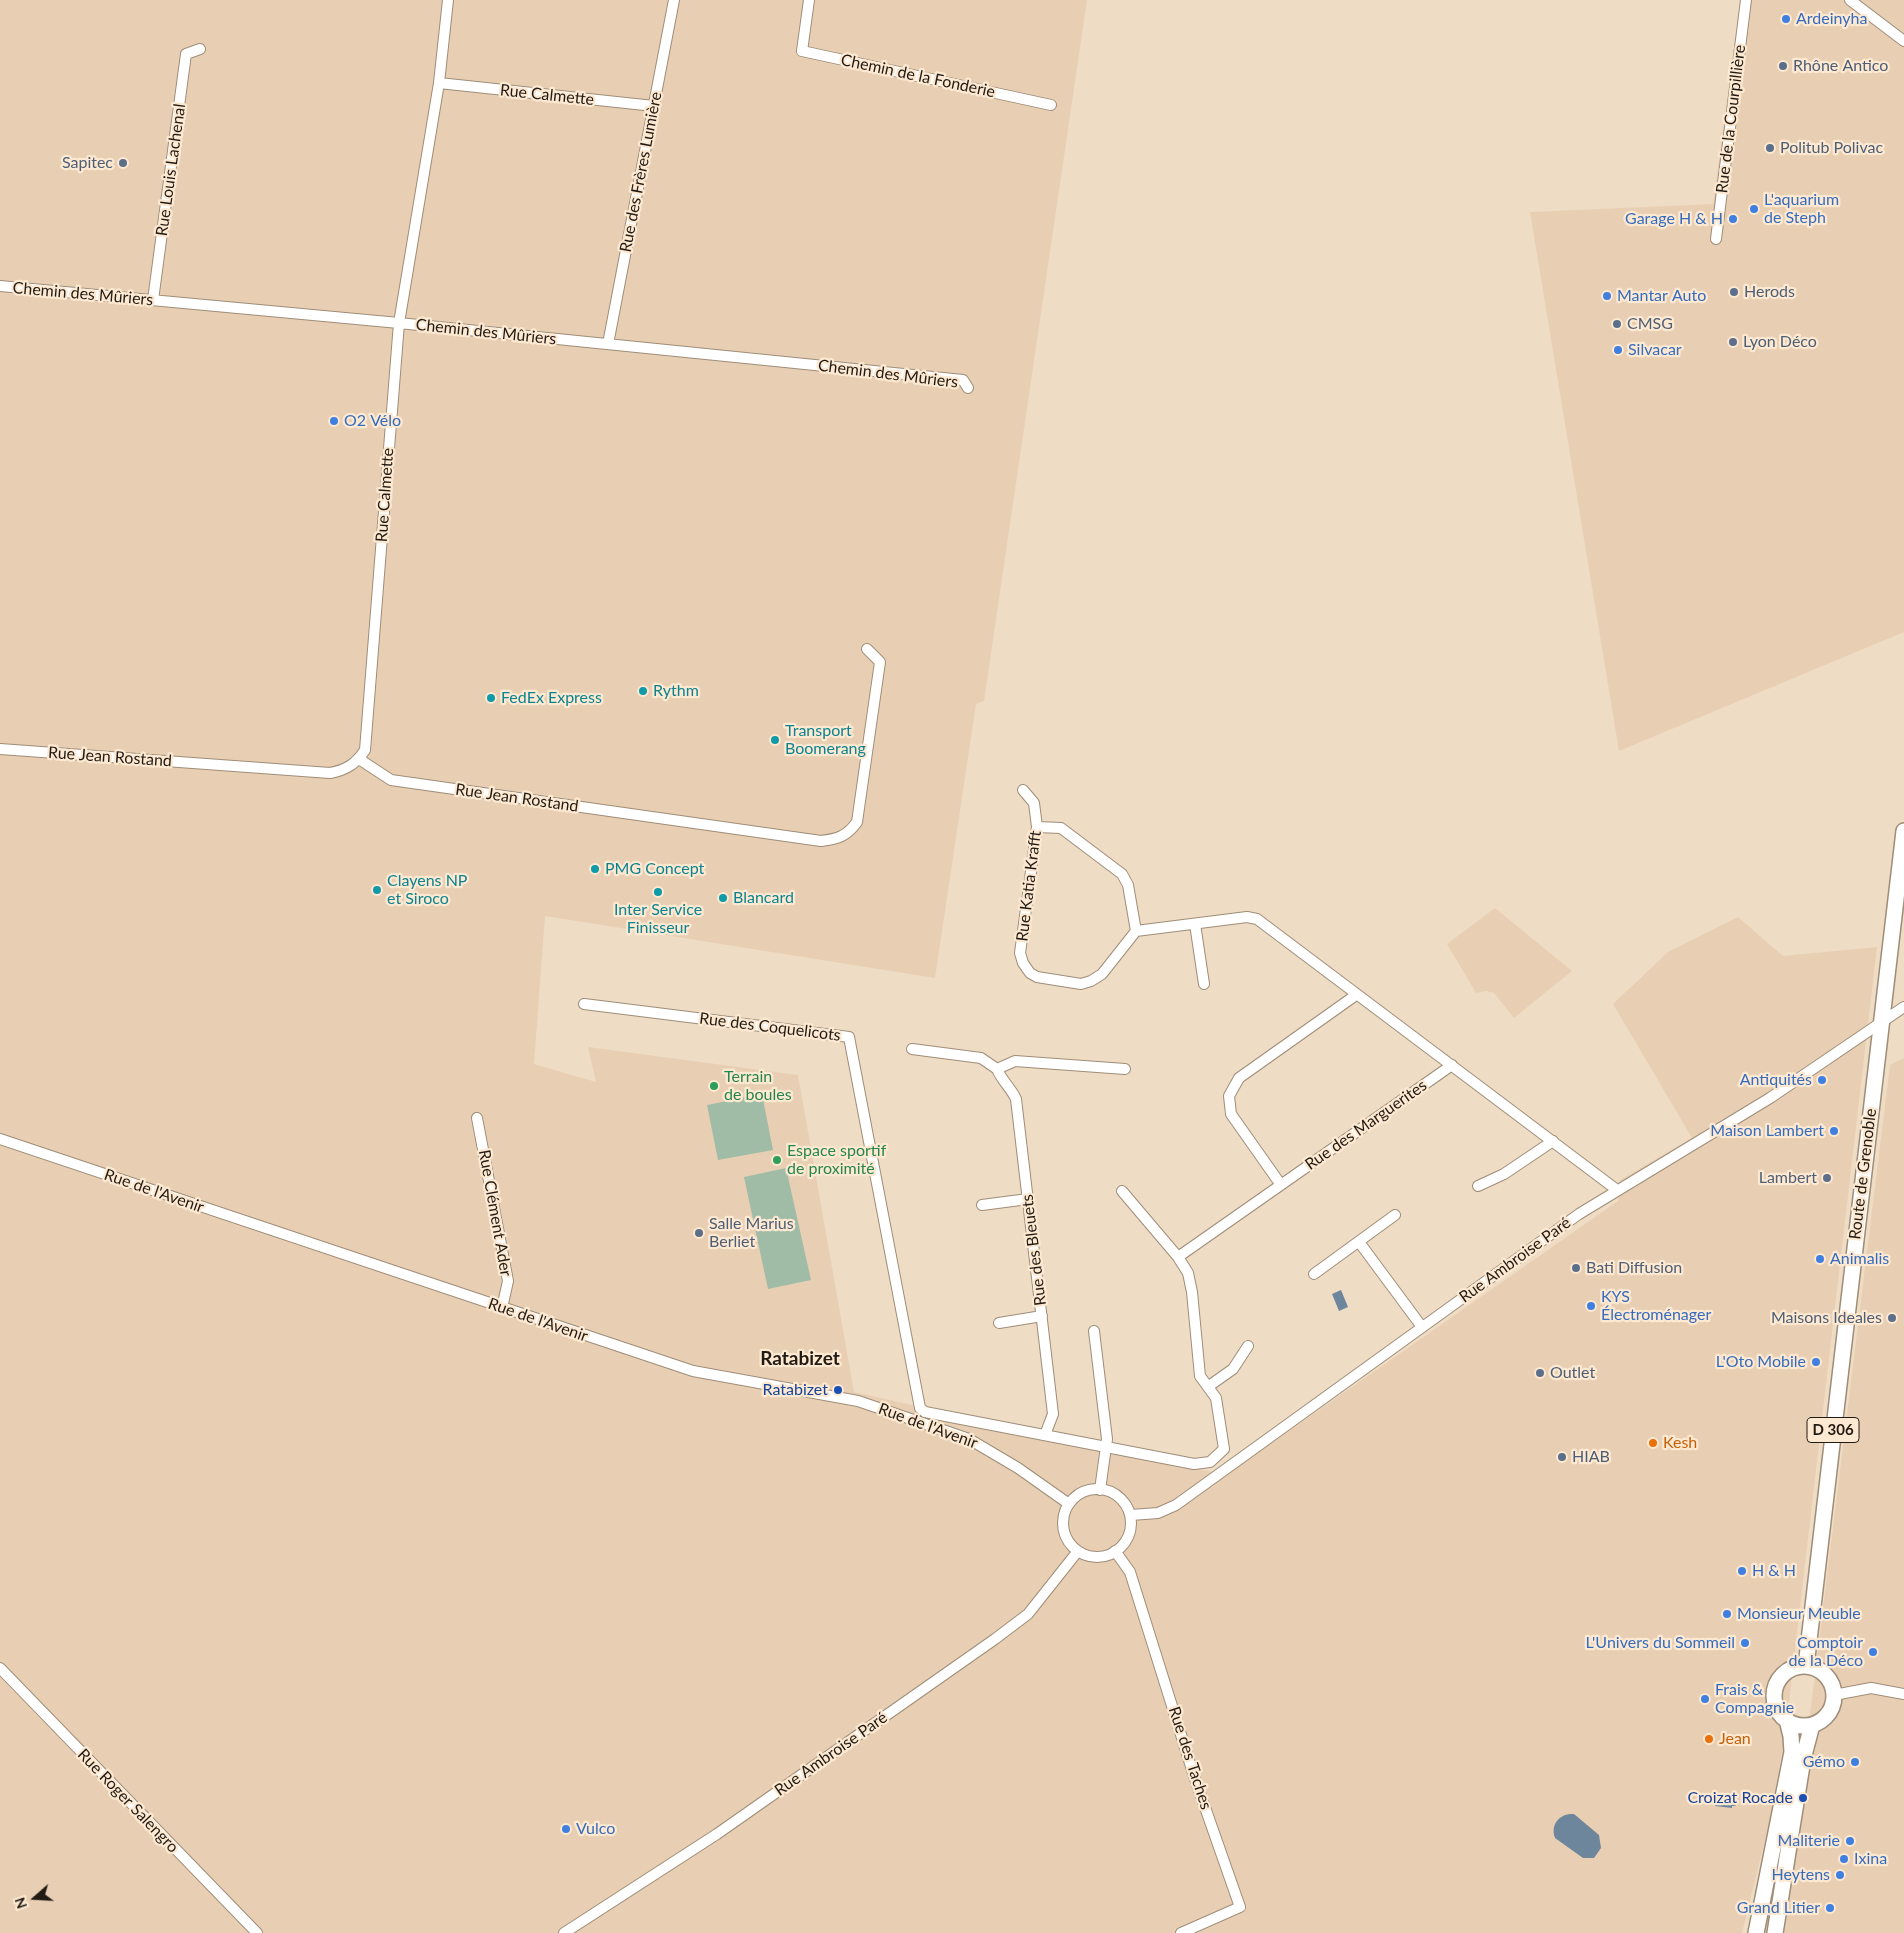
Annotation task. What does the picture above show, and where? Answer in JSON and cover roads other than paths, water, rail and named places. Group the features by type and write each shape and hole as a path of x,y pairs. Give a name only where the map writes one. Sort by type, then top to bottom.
{"main road":[{"name":"Route de Grenoble","path":"1806,1666 1904,831"},
{"path":"1756,1933 1792,1752 1787,1720 1778,1710 1775,1702 1776,1687 1786,1672 1796,1667 1806,1666 1822,1672 1828,1678 1834,1694 1833,1705 1828,1714 1812,1725 1804,1726 1787,1720"},
{"path":"1775,1933 1803,1760 1812,1725"}],"street":[{"name":"Rue Calmette","path":"359,759 365,750 367,736 399,323 439,83 448,0"},
{"name":"Rue des Frères Lumière","path":"608,344 674,0"},
{"name":"Chemin de la Fonderie","path":"809,0 802,51 1050,105"},
{"name":"Rue de la Courpillière","path":"1716,239 1746,0"},
{"path":"1850,0 1904,41"},
{"name":"Rue Louis Lachenal","path":"153,300 186,54 200,49"},
{"name":"Rue Calmette","path":"439,83 654,106"},
{"name":"Chemin des Mûriers","path":"0,286 399,323 963,380 968,388"},
{"name":"Rue Jean Rostand","path":"0,749 330,774 346,770 359,759 391,780 821,841 838,839 850,832 857,822 880,662 867,649"},
{"name":"Rue Katia Krafft","path":"1023,790 1034,803 1037,827 1020,953 1023,964 1030,973 1037,977 1081,984 1091,981 1102,974 1136,931"},
{"path":"1037,827 1062,828 1122,874 1128,885 1136,931 1247,917 1257,918 1356,995 1553,1140 1617,1190"},
{"path":"1195,924 1204,984"},
{"path":"1280,1185 1231,1114 1229,1096 1239,1078 1356,995"},
{"name":"Rue des Coquelicots","path":"584,1004 849,1037 920,1408"},
{"name":"Rue Ambroise Paré","path":"1131,1515 1158,1513 1176,1505 1422,1327 1617,1190 1770,1098 1904,1007"},
{"name":"Rue des Bleuets","path":"912,1049 981,1058 998,1069 1002,1080 1011,1088 1016,1099 1053,1414 1044,1435"},
{"path":"998,1069 1015,1061 1126,1069"},
{"name":"Rue des Marguerites","path":"1178,1257 1452,1065"},
{"name":"Rue Clément Ader","path":"477,1118 508,1281 502,1308"},
{"name":"Rue de l'Avenir","path":"0,1139 694,1371 858,1401 969,1439 1011,1463 1069,1504"},
{"path":"1478,1186 1504,1174 1553,1140"},
{"path":"1122,1191 1178,1257 1188,1273 1192,1292 1200,1376 1209,1386 1233,1369 1248,1346"},
{"path":"982,1205 1028,1199"},
{"path":"1314,1274 1395,1215"},
{"path":"1359,1242 1422,1327"},
{"path":"999,1323 1042,1316"},
{"path":"1094,1331 1107,1439 1100,1490"},
{"name":"Rue de l'Avenir","path":"920,1408 925,1412 1194,1464 1210,1462 1224,1448 1216,1398 1209,1386"},
{"path":"1100,1490 1116,1495 1126,1504 1131,1515 1132,1532 1127,1541 1115,1551 1100,1557 1090,1556 1078,1551 1068,1542 1062,1527 1062,1518 1069,1504 1081,1493 1100,1490"},
{"name":"Rue Ambroise Paré","path":"564,1933 717,1834 1002,1634 1028,1614 1078,1551"},
{"name":"Rue des Taches","path":"1115,1551 1130,1572 1193,1773 1240,1907 1181,1933"},
{"name":"Rue Roger Salengro","path":"0,1668 257,1933"},
{"path":"1834,1694 1871,1688 1904,1694"}],"water":[{"path":"1341,1290 1348,1307 1339,1311 1332,1294"},
{"path":"1716,1797 1732,1799 1732,1802 1736,1802 1736,1806 1732,1806 1732,1808 1715,1806"},
{"path":"1574,1814 1599,1835 1601,1848 1594,1858 1583,1858 1555,1838 1554,1828 1557,1820 1564,1815"}],"place":[{"name":"Ardeinyha","path":"1786,19"},
{"name":"Rhône Antico","path":"1783,66"},
{"name":"Politub Polivac","path":"1770,148"},
{"name":"Sapitec","path":"123,163"},
{"name":"L'aquarium de Steph","path":"1754,209"},
{"name":"Garage H & H","path":"1733,219"},
{"name":"Herods","path":"1734,292"},
{"name":"Mantar Auto","path":"1607,296"},
{"name":"CMSG","path":"1617,324"},
{"name":"Lyon Déco","path":"1733,342"},
{"name":"Silvacar","path":"1618,350"},
{"name":"O2 Vélo","path":"334,421"},
{"name":"Rythm","path":"643,691"},
{"name":"FedEx Express","path":"491,698"},
{"name":"Transport Boomerang","path":"775,740"},
{"name":"PMG Concept","path":"595,869"},
{"name":"Clayens NP et Siroco","path":"377,890"},
{"name":"Inter Service Finisseur","path":"658,892"},
{"name":"Blancard","path":"723,898"},
{"name":"Antiquités","path":"1822,1080"},
{"name":"Terrain de boules","path":"714,1086"},
{"name":"Maison Lambert","path":"1834,1131"},
{"name":"Espace sportif de proximité","path":"777,1160"},
{"name":"Lambert","path":"1827,1178"},
{"name":"Salle Marius Berliet","path":"699,1233"},
{"name":"Animalis","path":"1820,1259"},
{"name":"Bati Diffusion","path":"1576,1268"},
{"name":"KYS Électroménager","path":"1591,1306"},
{"name":"Maisons Ideales","path":"1892,1318"},
{"name":"L'Oto Mobile","path":"1816,1362"},
{"name":"Outlet","path":"1540,1373"},
{"name":"Ratabizet","path":"838,1390"},
{"name":"Kesh","path":"1653,1443"},
{"name":"HIAB","path":"1562,1457"},
{"name":"H & H","path":"1742,1571"},
{"name":"Monsieur Meuble","path":"1727,1614"},
{"name":"L'Univers du Sommeil","path":"1745,1643"},
{"name":"Comptoir de la Déco","path":"1873,1652"},
{"name":"Frais & Compagnie","path":"1705,1699"},
{"name":"Jean","path":"1709,1739"},
{"name":"Gémo","path":"1855,1762"},
{"name":"Croizat Rocade","path":"1803,1798"},
{"name":"Vulco","path":"566,1829"},
{"name":"Maliterie","path":"1850,1841"},
{"name":"Ixina","path":"1844,1859"},
{"name":"Heytens","path":"1840,1875"},
{"name":"Grand Litier","path":"1830,1908"}],"district":[{"name":"Ratabizet","path":"800,1359"}]}
